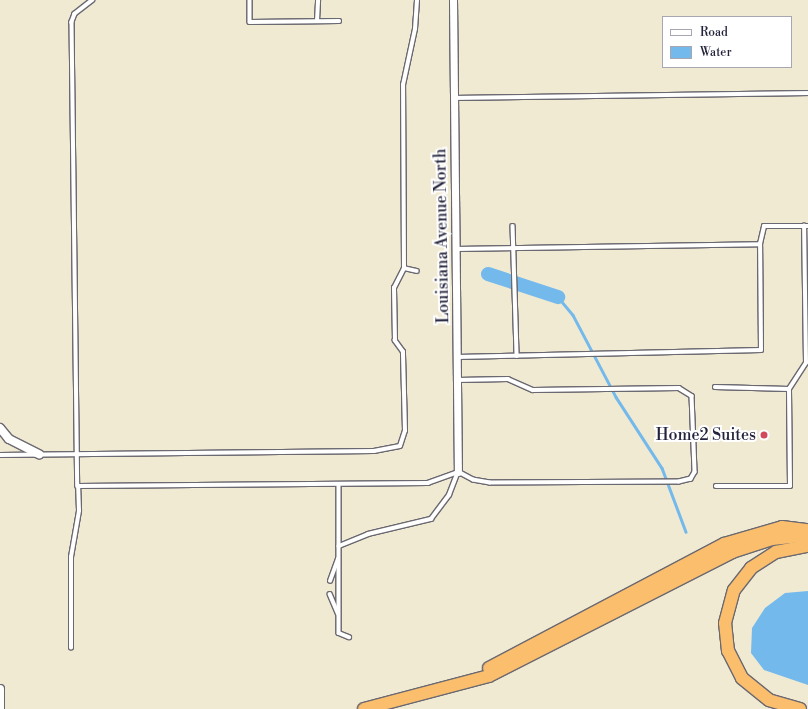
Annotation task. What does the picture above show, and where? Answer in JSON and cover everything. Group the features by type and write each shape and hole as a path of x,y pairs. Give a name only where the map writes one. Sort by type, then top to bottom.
{"highway":[{"path":"443,689 724,544 782,527 808,530"},
{"path":"364,709 443,689 518,664 732,552 772,539 808,535"},
{"path":"800,709 770,700 742,678 728,651 725,623 734,590 751,568 776,552 808,546"}],"street":[{"name":"Louisiana Avenue North","path":"453,0 458,472"},
{"path":"0,428 9,439 38,454"},
{"path":"0,690 0,709"}],"lane":[{"path":"71,648 71,557 79,511 72,22 75,14 93,0"},
{"path":"250,0 250,22 339,21"},
{"path":"317,21 318,0"},
{"path":"0,455 374,451 400,446 405,431 403,352 395,342 394,288 404,268 403,81 414,33 417,0"},
{"path":"454,98 808,93"},
{"path":"513,226 516,356"},
{"path":"457,357 761,350 760,244 764,226 806,226 806,363 789,389 790,486 716,486"},
{"path":"456,249 760,244"},
{"path":"404,268 417,271"},
{"path":"78,486 428,483 458,472 473,480 498,483 679,482 691,478 695,472 692,396 679,388 533,390 508,380 457,380"},
{"path":"715,387 789,389"},
{"path":"338,546 368,534 431,519 449,495 458,472"},
{"path":"339,484 339,633 349,637"},
{"path":"330,581 339,558"},
{"path":"330,594 339,614"}],"water":[{"path":"808,591 808,685 764,670 751,653 752,628 765,608 785,593"}],"waterway":[{"path":"488,274 558,297"},
{"path":"558,297 573,315 616,397 662,468 686,532"}],"place":[{"name":"Home2 Suites","path":"764,435"}]}
